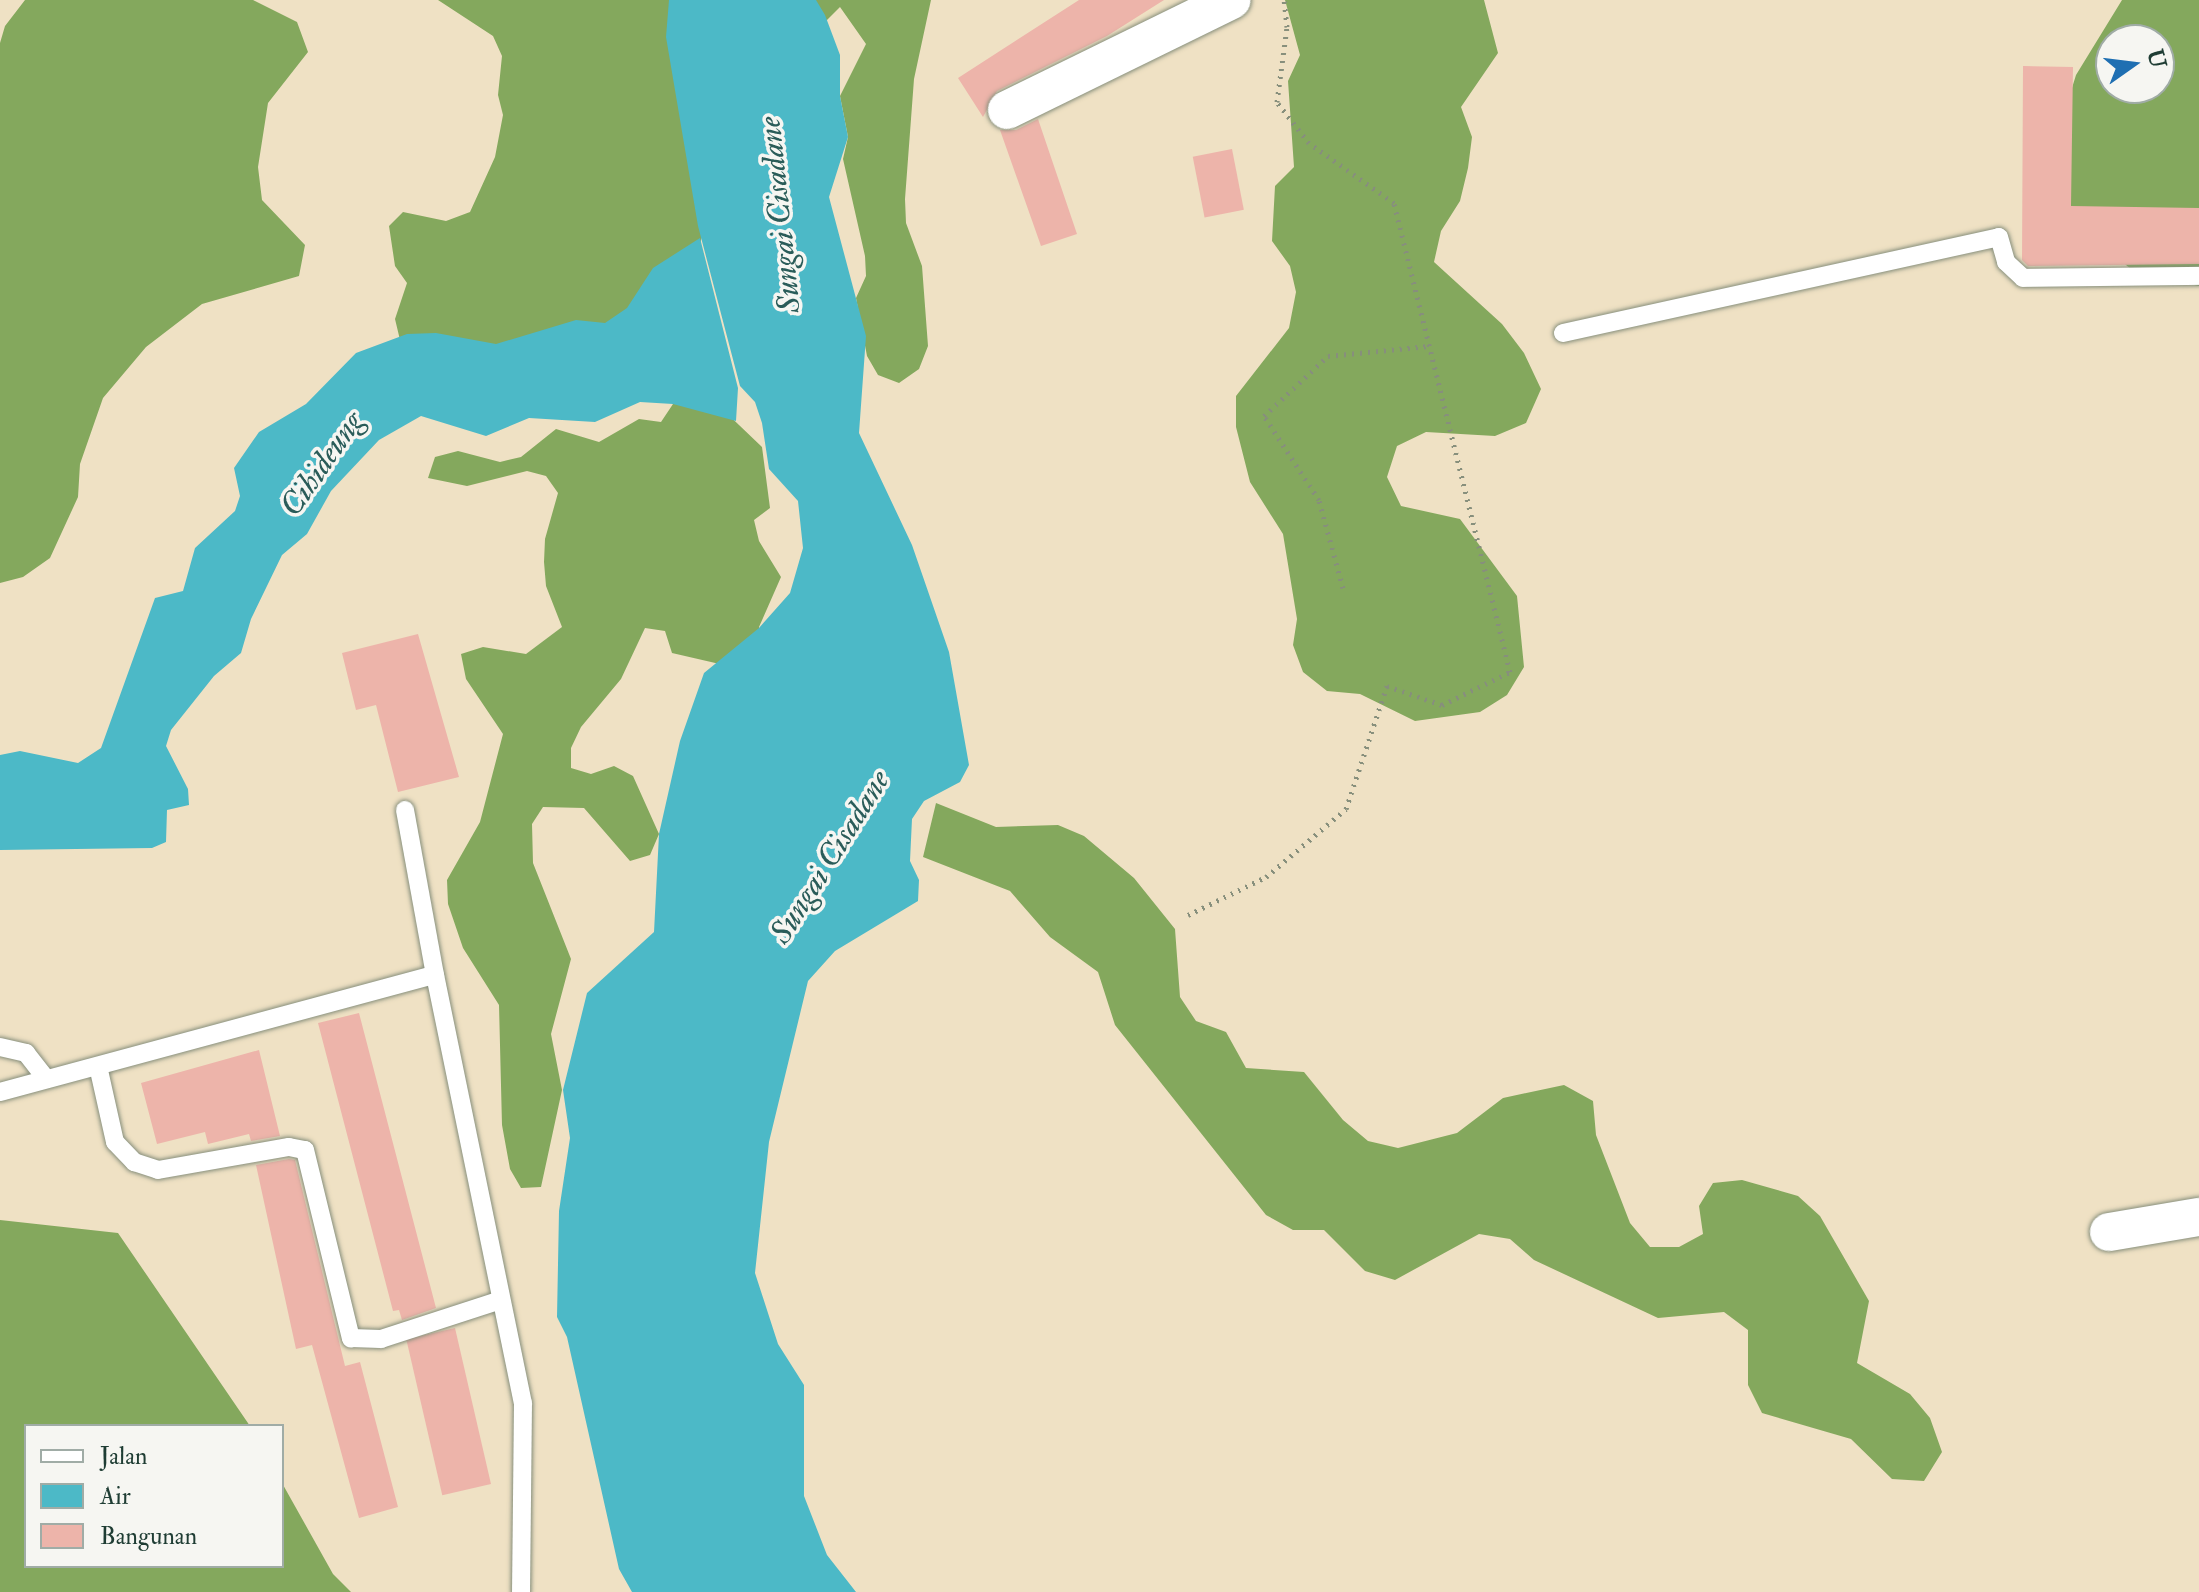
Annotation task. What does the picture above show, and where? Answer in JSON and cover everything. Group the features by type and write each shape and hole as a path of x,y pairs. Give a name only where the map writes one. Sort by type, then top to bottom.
{"street":[{"path":"1007,110 1232,0"},
{"path":"2109,1232 2199,1217"}],"lane":[{"path":"1563,333 1999,237 2006,262 2023,278 2199,276"},
{"path":"405,810 435,975 523,1403 521,1592"},
{"path":"0,1092 435,975"},
{"path":"0,1047 26,1053 46,1079"},
{"path":"98,1066 115,1142 134,1162 158,1170 289,1147 305,1150 351,1338 381,1339 501,1300"}],"path":[{"path":"1188,915 1266,877 1346,809 1387,686 1442,705 1510,672 1394,203 1309,143 1277,102 1287,27 1284,0"},
{"path":"1343,588 1319,500 1264,416 1328,356 1429,346"}],"green space":[{"path":"25,0 253,0 297,22 308,52 268,103 258,167 262,200 305,245 299,276 202,304 146,347 103,398 80,464 78,497 50,558 23,577 0,583 0,43 5,26"},
{"path":"438,0 669,0 710,205 698,252 638,321 509,349 400,340 395,319 407,283 395,266 389,226 403,212 446,221 470,212 495,157 503,115 498,95 502,56 493,36"},
{"path":"811,0 931,0 914,79 905,199 906,223 922,266 928,346 919,369 899,383 878,375 867,356 856,298 866,276 865,256 843,159 848,137 840,96 866,44 840,7 823,24"},
{"path":"1285,0 1484,0 1498,53 1461,107 1472,137 1468,168 1460,201 1441,231 1434,262 1502,324 1524,353 1541,389 1526,423 1495,436 1426,432 1397,446 1387,477 1401,506 1460,519 1517,596 1524,667 1507,695 1480,712 1415,721 1360,694 1327,691 1303,672 1293,645 1297,619 1283,534 1250,482 1236,427 1236,396 1289,328 1296,292 1290,266 1272,241 1275,186 1294,167 1288,81 1300,55"},
{"path":"2122,0 2199,0 2199,286 2136,273 2091,237 2055,192 2058,133 2076,75 2095,44 2095,104 2175,104 2175,24 2107,24"},
{"path":"716,403 762,447 770,508 754,520 759,541 781,577 759,627 763,648 737,668 672,653 665,631 645,628 621,679 581,727 571,748 571,768 591,774 614,766 633,776 659,834 650,855 630,861 584,808 543,807 532,824 533,863 571,959 551,1034 562,1090 541,1187 521,1188 510,1169 502,1125 499,1005 463,948 448,904 447,880 480,822 503,734 466,679 461,654 483,647 526,654 562,627 546,586 544,562 545,539 558,493 546,476 527,471 467,486 428,478 435,457 458,451 500,462 521,457 556,429 599,442 639,419 661,422 673,404"},
{"path":"936,803 996,827 1058,825 1084,836 1134,878 1175,929 1180,997 1196,1021 1226,1032 1246,1068 1304,1072 1343,1120 1368,1141 1398,1148 1457,1133 1503,1098 1564,1085 1593,1101 1596,1135 1630,1223 1650,1247 1679,1247 1703,1234 1699,1206 1713,1183 1742,1180 1798,1196 1820,1216 1869,1301 1857,1363 1910,1394 1930,1418 1942,1452 1924,1481 1892,1479 1851,1439 1762,1413 1748,1385 1748,1330 1724,1312 1658,1318 1534,1260 1510,1239 1479,1234 1395,1280 1365,1271 1324,1230 1293,1230 1266,1215 1115,1025 1098,972 1050,937 1010,891 923,857"},
{"path":"0,1220 118,1233 249,1424 24,1424 24,1568 284,1568 284,1487 333,1574 351,1592 0,1592"}],"water":[{"name":"Sungai Cisadane","path":"669,0 816,0 825,15 840,55 840,96 848,137 829,197 866,336 859,433 912,545 949,652 969,765 960,782 924,801 912,819 910,861 919,880 918,901 835,951 808,981 769,1142 755,1273 778,1344 804,1385 804,1496 827,1555 856,1592 632,1592 619,1569 567,1337 557,1317 559,1211 570,1138 563,1090 587,993 654,932 659,834 680,741 704,673 759,628 790,593 803,548 798,501 769,469 762,423 755,402 740,386 698,226 666,37"},
{"name":"Cihideung","path":"700,238 738,388 736,421 673,404 640,402 595,422 529,418 486,436 421,416 379,440 331,491 307,534 282,555 251,619 241,653 214,676 171,730 166,746 188,789 189,805 167,810 166,842 152,848 0,850 0,755 20,751 78,763 101,748 155,598 183,591 195,548 235,511 240,496 234,468 259,432 306,404 356,353 407,334 436,333 496,344 576,320 605,323 627,308 653,268"}],"building":[{"path":"1079,0 1164,0 1107,36 997,91 983,117 958,78"},
{"path":"2023,66 2073,67 2071,206 2199,208 2199,264 2028,266 2022,260"},
{"path":"1038,119 1077,234 1041,246 1000,130 1016,130"},
{"path":"1232,149 1244,210 1205,217 1193,157"},
{"path":"418,634 459,777 398,792 376,705 356,710 342,653"},
{"path":"359,1013 436,1308 402,1320 399,1310 393,1311 318,1023"},
{"path":"259,1050 280,1136 251,1141 249,1134 208,1144 205,1132 157,1144 141,1083"},
{"path":"295,1160 345,1366 360,1362 398,1507 359,1518 312,1345 296,1349 256,1165"},
{"path":"455,1328 491,1484 442,1495 406,1339"}]}
